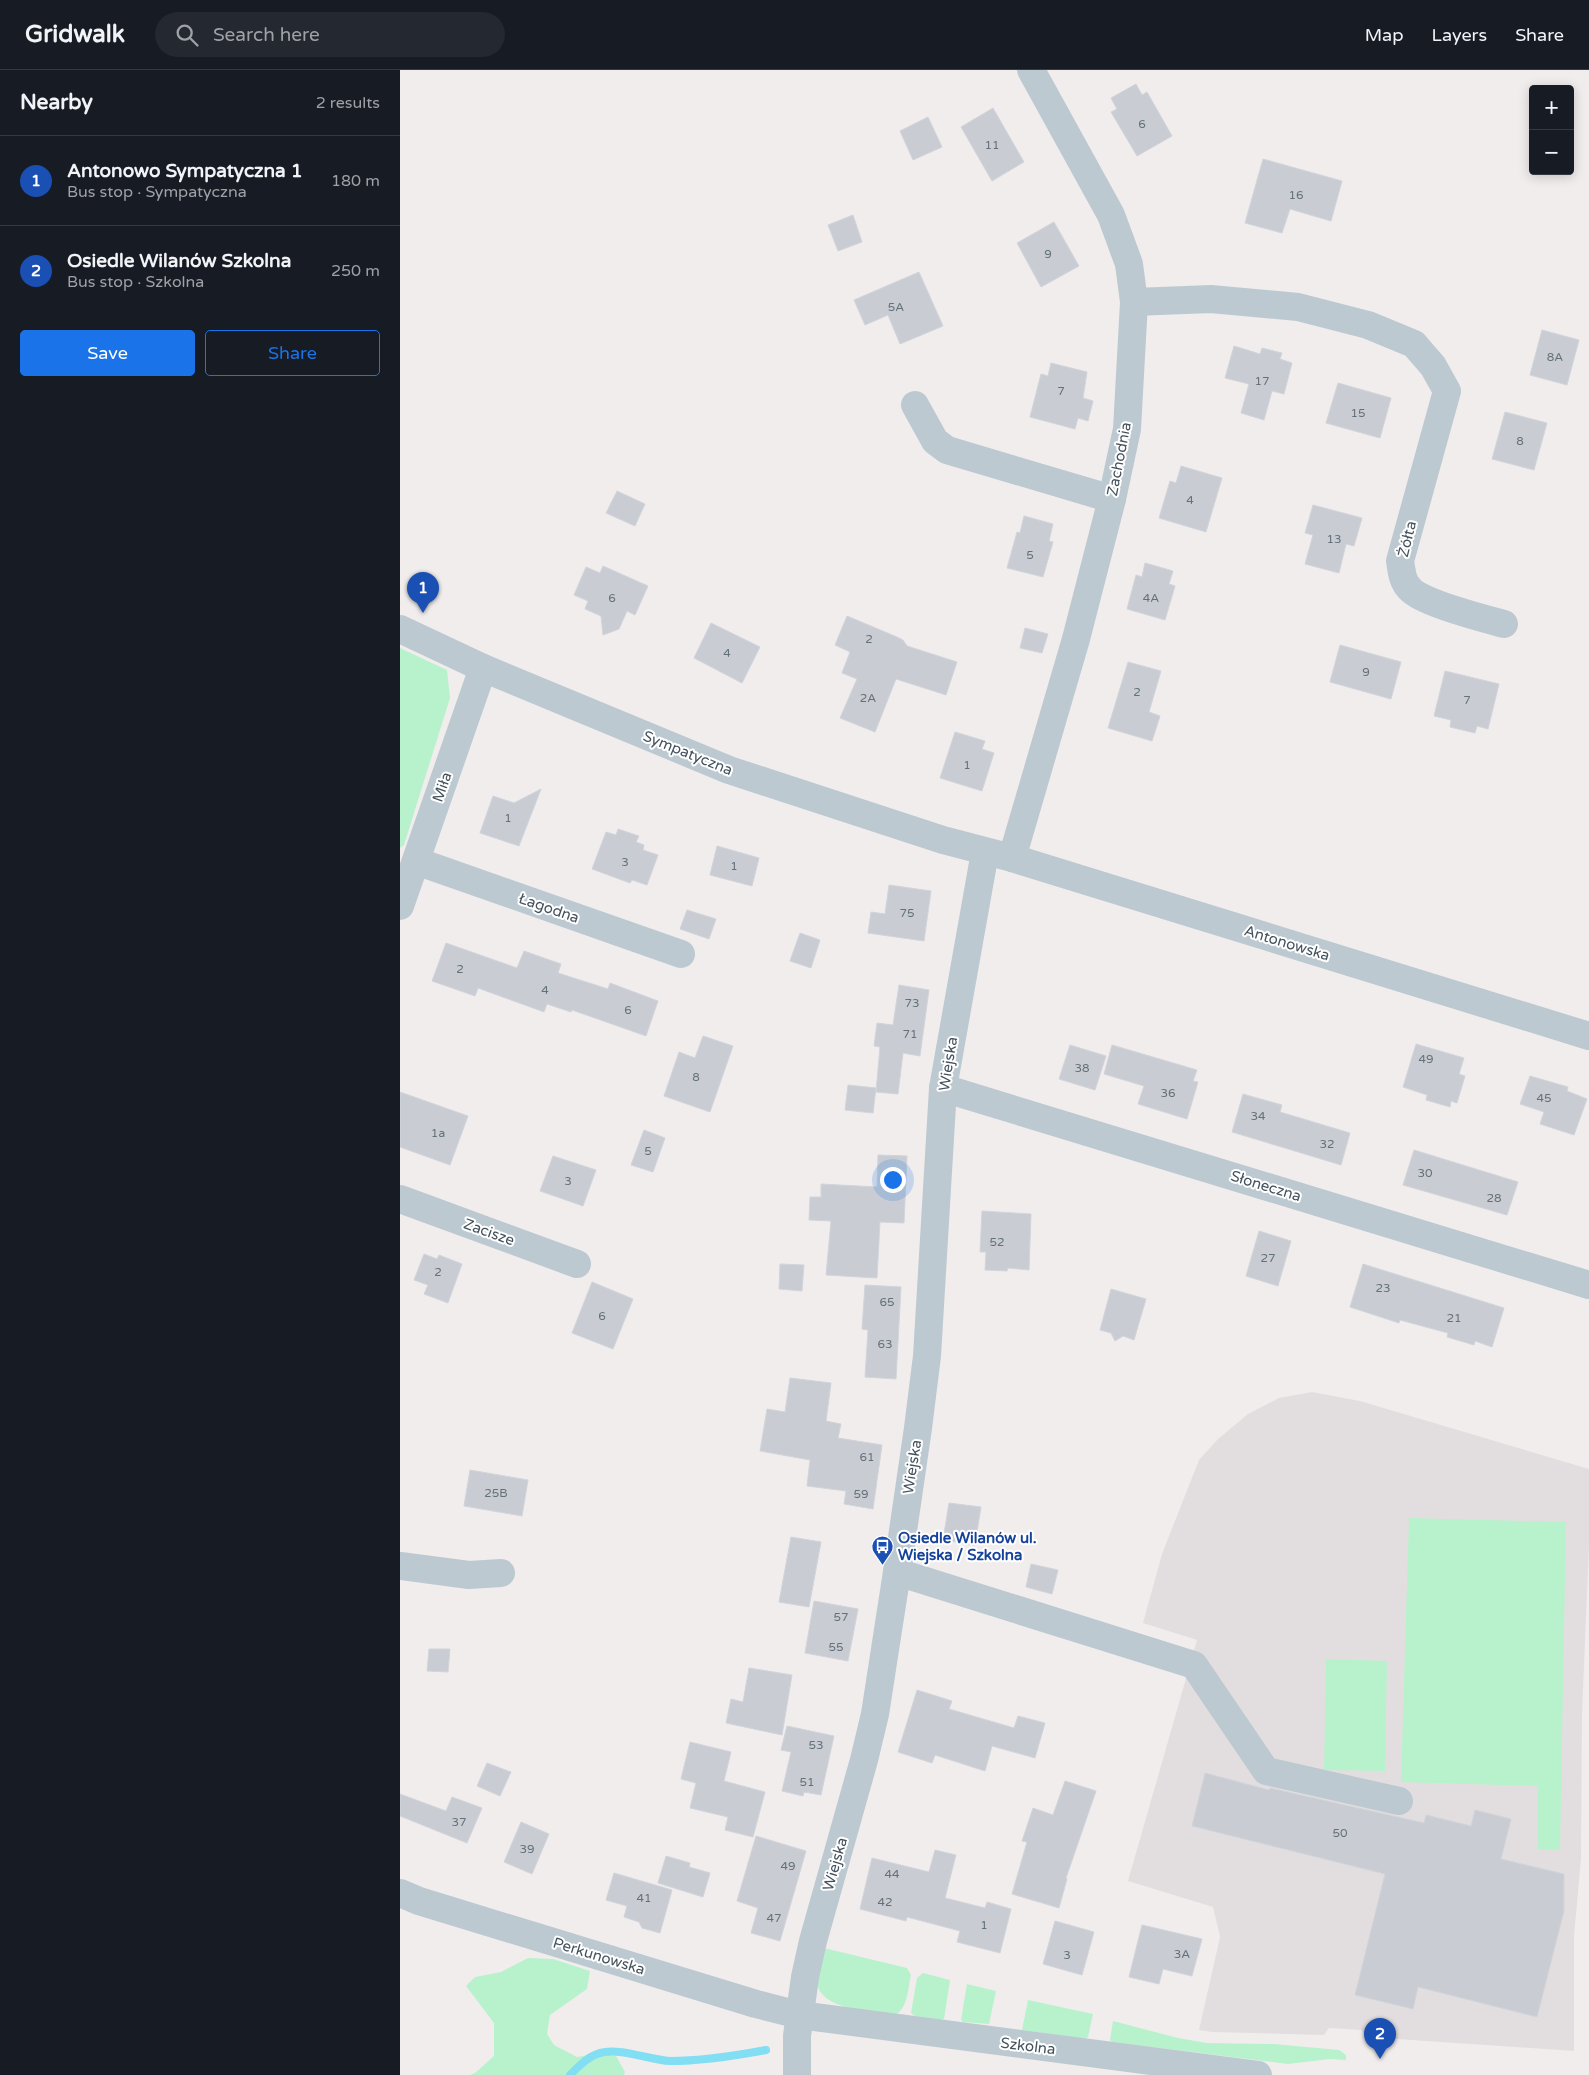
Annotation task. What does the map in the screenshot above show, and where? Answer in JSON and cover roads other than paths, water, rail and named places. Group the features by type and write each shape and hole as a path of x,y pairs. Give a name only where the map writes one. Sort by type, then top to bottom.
{"street":[{"name":"Zachodnia","path":"1012,858 1076,639 1112,499 1127,429 1134,302 1129,264 1111,215 1031,70"},
{"name":"Żółta","path":"1134,302 1211,299 1298,307 1368,325 1414,344 1434,366 1447,391 1400,561 1402,579 1411,592 1446,607 1504,624"},
{"path":"915,405 935,441 946,450 1112,499"},
{"name":"Sympatyczna","path":"400,629 483,668 729,770 861,815 985,852"},
{"name":"Miła","path":"401,898 416,861 483,668"},
{"name":"Antonowska","path":"985,852 1012,858 1589,1036"},
{"name":"Wiejska","path":"797,2075 796,2036 799,2015 814,1941 875,1714 897,1572 927,1356 943,1088 985,852"},
{"name":"Łagodna","path":"416,861 681,954"},
{"name":"Słoneczna","path":"943,1088 1589,1285"},
{"name":"Zacisze","path":"400,1199 577,1264"},
{"path":"400,1566 469,1575 501,1573"},
{"path":"897,1572 1194,1666 1266,1771 1399,1801"},
{"name":"Perkunowska","path":"400,1893 419,1901 756,2004 799,2015"},
{"name":"Szkolna","path":"799,2015 1258,2075"}],"waterway":[{"path":"570,2075 589,2058 605,2052 624,2052 670,2061 718,2058 766,2050"}],"place":[{"name":"Antonowo Sympatyczna 1","path":"423,613"},
{"name":"Osiedle Wilanów ul. Wiejska / Szkolna","path":"882,1566"},
{"name":"Osiedle Wilanów Szkolna","path":"1380,2059"}]}
